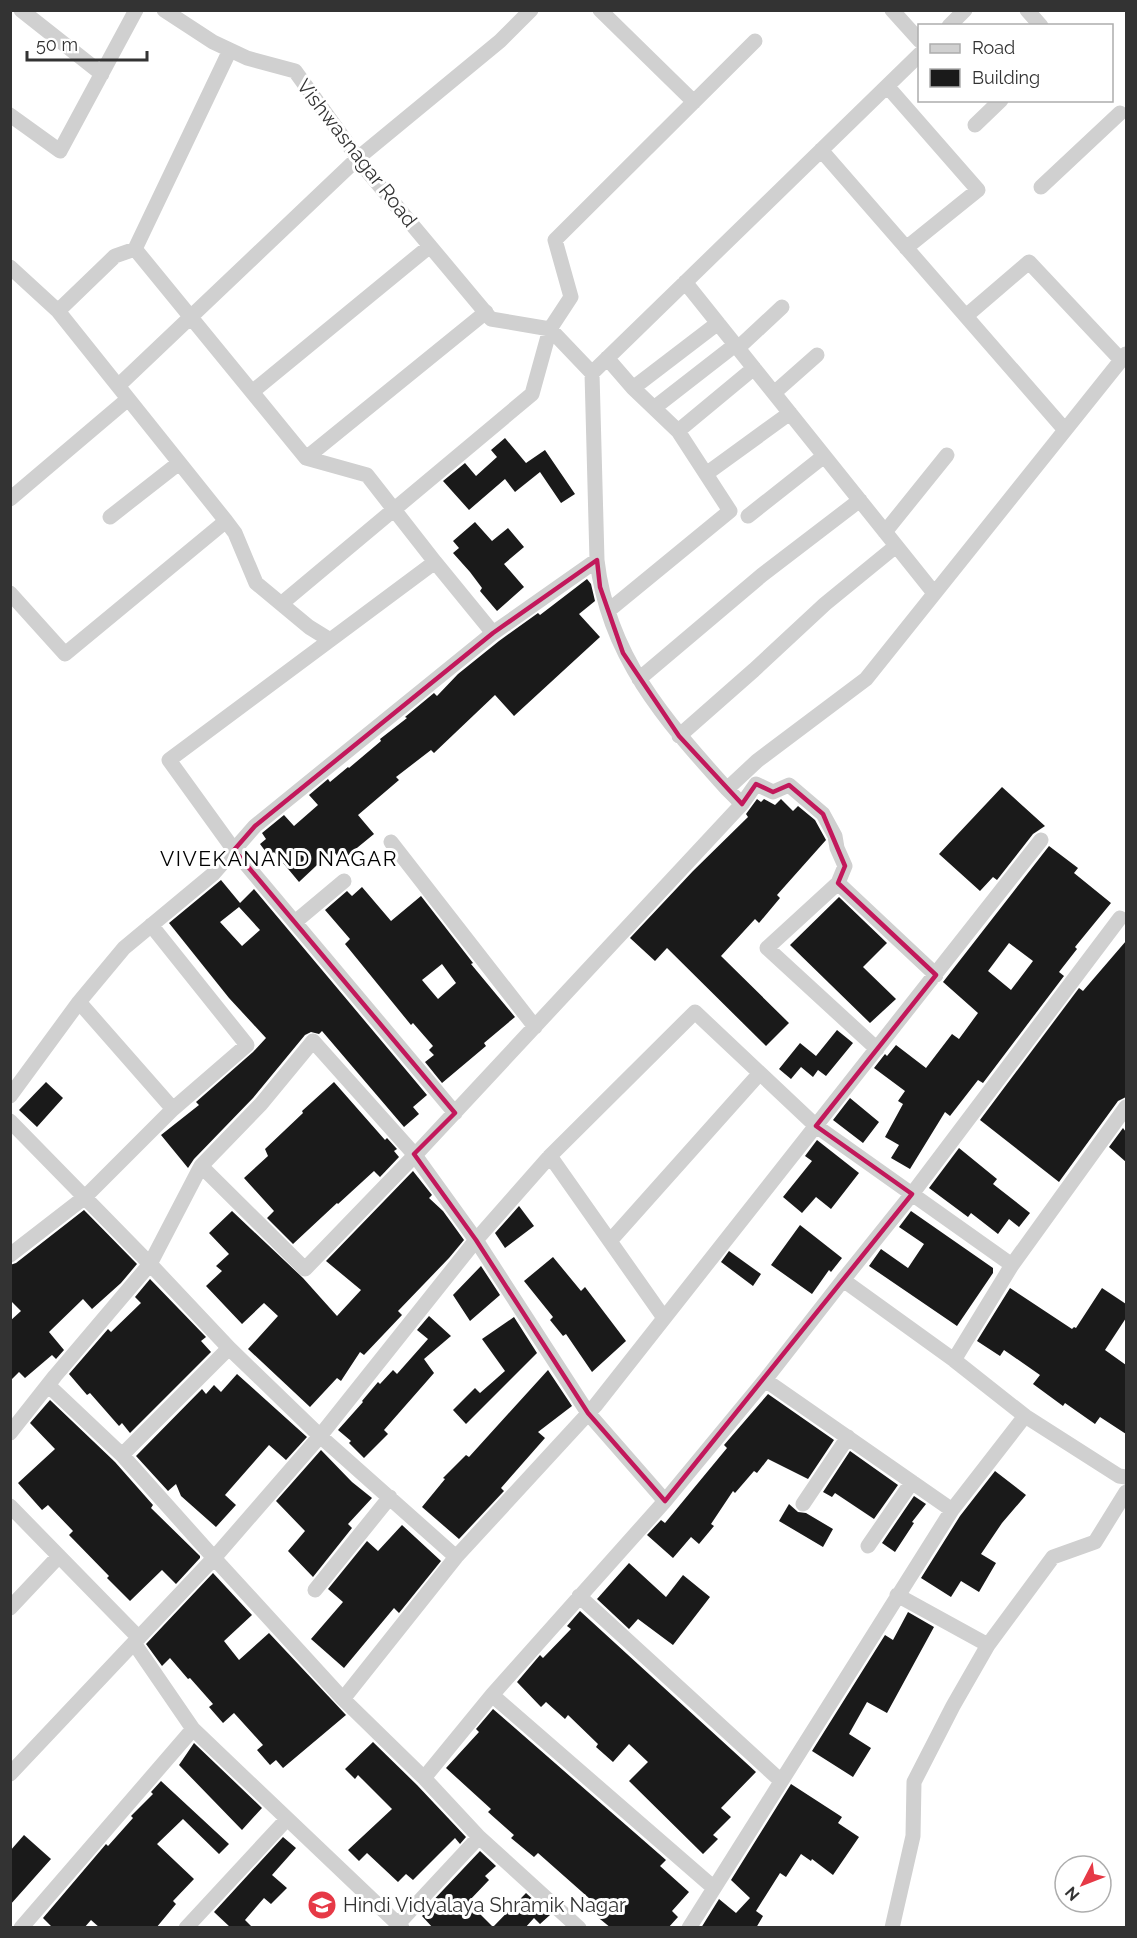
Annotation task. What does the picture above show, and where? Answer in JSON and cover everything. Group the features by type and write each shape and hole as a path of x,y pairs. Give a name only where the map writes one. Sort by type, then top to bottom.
{"street":[{"path":"21,10 102,74"},
{"path":"10,115 60,151 136,10"},
{"name":"Vishwasnagar Road","path":"164,10 213,42 247,58 295,71 358,158 488,316"},
{"path":"10,499 123,392 190,317 358,158 500,41 531,10"},
{"path":"600,10 694,102"},
{"path":"892,10 918,39"},
{"path":"951,24 965,10"},
{"path":"1027,10 1039,24"},
{"path":"282,604 532,394 550,329 571,297 555,240 755,40"},
{"path":"58,311 115,256 135,249 230,50"},
{"path":"592,373 918,56"},
{"path":"887,86 978,190 906,248"},
{"path":"975,125 999,102"},
{"path":"1041,186 1123,116 1111,102"},
{"path":"821,150 1065,430"},
{"path":"252,392 430,246"},
{"path":"135,249 306,458 368,475 493,633"},
{"path":"727,789 757,761 866,679 1124,357 1029,262 966,316"},
{"path":"10,267 58,311 235,533 256,583 309,627 330,640"},
{"path":"685,282 934,593"},
{"path":"654,408 737,346 782,308"},
{"path":"306,458 488,316 550,329 592,373 597,560 600,587 623,653 679,736 742,804"},
{"path":"633,388 718,323"},
{"path":"774,393 817,355"},
{"path":"607,358 633,388 678,431 730,511 608,611"},
{"path":"678,431 754,368"},
{"path":"706,474 790,413"},
{"path":"885,532 947,455"},
{"path":"748,516 824,456"},
{"path":"110,517 179,463"},
{"path":"639,679 762,575 860,500"},
{"path":"10,593 65,654 226,522"},
{"path":"679,736 825,604 896,546"},
{"path":"10,1096 79,1002 124,948 213,874 255,826 493,633 597,560"},
{"path":"435,562 170,760 234,850 455,1113"},
{"path":"201,1166 305,1269 535,1027 742,804 756,784 773,792 789,784 823,814 836,836 837,848 845,866 838,883 766,948 877,1049"},
{"path":"343,1698 456,1557 588,1413 1041,840"},
{"path":"391,842 535,1027"},
{"path":"295,922 344,881"},
{"path":"838,883 936,975"},
{"path":"424,1778 492,1695 665,1501 765,1380 912,1194 1120,918"},
{"path":"10,1255 86,1197 173,1109 247,1045 151,925"},
{"path":"79,1002 173,1109"},
{"path":"10,1774 214,1558 320,1436 476,1240 550,1156 695,1012 816,1126 1012,1265"},
{"path":"10,1433 150,1264 201,1166 261,1104 313,1041 414,1154 476,1240 588,1413 665,1501"},
{"path":"610,1241 760,1073"},
{"path":"954,1360 1012,1265 1126,1107"},
{"path":"10,1121 86,1197 229,1348 320,1436 456,1557"},
{"path":"550,1156 664,1318"},
{"path":"843,1280 954,1360 1025,1416 1119,1476 1126,1477"},
{"path":"122,1455 229,1348"},
{"path":"765,1380 952,1510"},
{"path":"49,1386 122,1455 343,1698 424,1778 479,1837 579,1928"},
{"path":"689,1928 952,1510 1025,1416"},
{"path":"803,1504 848,1437"},
{"path":"868,1546 912,1482"},
{"path":"315,1590 390,1497"},
{"path":"892,1928 913,1836 914,1782 953,1706 988,1645 1053,1557 1095,1542 1125,1499"},
{"path":"10,1506 136,1641 193,1730 400,1926 479,1837"},
{"path":"10,1608 59,1556"},
{"path":"897,1595 988,1645"},
{"path":"579,1596 781,1781"},
{"path":"492,1695 714,1888"},
{"path":"21,1928 193,1730"},
{"path":"186,1928 287,1819"}],"highlighted area":[{"path":"597,560 600,587 623,653 679,736 742,804 756,784 773,792 789,785 823,814 845,866 838,883 936,975 816,1126 912,1194 665,1501 588,1413 476,1240 414,1154 455,1113 234,850 255,826 493,633"}],"building":[{"path":"505,438 526,463 545,450 575,494 561,503 540,472 515,492 505,479 469,510 443,481 465,463 476,476 497,457 491,450"},
{"path":"475,522 492,541 508,528 524,547 504,564 524,587 497,611 480,591 482,588 470,572 453,553 459,548 453,541"},
{"path":"587,579 591,584 595,601 579,614 600,637 514,716 495,695 434,753 431,750 396,777 399,780 358,815 374,834 341,861 333,850 299,882 274,852 269,856 260,844 266,839 262,833 284,815 294,826 318,805 309,795 328,779 330,782 349,768 407,718 405,717 434,693 437,696 458,674 499,641 538,613 540,615"},
{"path":"1002,787 1045,826 1033,834 997,880 993,877 980,891 939,854"},
{"path":"757,799 761,802 764,799 775,805 781,799 793,811 798,806 815,820 826,840 777,895 780,898 759,923 755,919 721,956 789,1023 766,1046 667,948 655,961 630,938 748,817 746,814"},
{"path":"1049,846 1078,868 1074,873 1111,903 1075,947 1077,949 1059,972 1064,976 983,1083 978,1080 950,1116 945,1112 910,1169 891,1158 899,1145 885,1137 903,1104 898,1101 905,1091 874,1068 896,1045 926,1068 952,1034 959,1039 978,1013 943,982","holes":["1009,943 1033,961 1011,990 988,971"]},
{"path":"221,880 240,903 254,889 427,1095 413,1107 419,1114 404,1127 322,1031 319,1034 311,1032 305,1035 253,1098 188,1168 161,1135 199,1105 196,1102 266,1038 229,998 169,923","holes":["239,907 260,930 242,946 220,922"]},
{"path":"362,887 391,921 421,896 473,963 471,964 515,1017 484,1043 486,1046 442,1083 425,1062 434,1055 429,1050 433,1046 413,1023 411,1025 345,944 350,939 325,910 347,891 352,896","holes":["442,964 456,983 438,999 422,980"]},
{"path":"839,897 887,943 863,967 896,999 870,1023 790,945"},
{"path":"1126,941 1126,1097 1118,1101 1059,1182 980,1120 1079,988 1083,991"},
{"path":"837,1030 853,1043 826,1076 818,1070 813,1077 801,1067 791,1079 779,1069 800,1043 816,1056"},
{"path":"46,1082 63,1098 37,1127 19,1110"},
{"path":"334,1082 385,1140 387,1138 397,1149 394,1151 399,1157 380,1177 374,1171 293,1244 267,1218 274,1211 244,1178 268,1156 265,1149"},
{"path":"850,1098 879,1122 863,1143 833,1120"},
{"path":"1123,1128 1126,1132 1126,1162 1109,1147"},
{"path":"817,1140 859,1173 831,1209 816,1197 802,1213 783,1197 812,1161 805,1156"},
{"path":"959,1148 997,1179 993,1184 1030,1213 1019,1227 1009,1219 998,1234 971,1213 968,1217 929,1188"},
{"path":"413,1171 432,1195 429,1198 443,1211 464,1240 398,1311 402,1315 364,1355 360,1352 341,1381 337,1378 310,1407 248,1349 278,1316 264,1303 242,1324 206,1286 222,1271 216,1266 229,1254 209,1233 232,1211 303,1278 337,1316 361,1290 326,1261"},
{"path":"519,1206 534,1226 505,1248 495,1233"},
{"path":"84,1210 137,1264 121,1283 92,1309 83,1299 49,1332 64,1350 56,1359 52,1355 25,1378 19,1372 10,1381 10,1321 21,1311 10,1300 10,1265 16,1263"},
{"path":"911,1211 993,1268 993,1273 957,1326 869,1266 881,1249 908,1268 924,1244 899,1227"},
{"path":"800,1225 842,1258 831,1272 829,1270 812,1294 771,1265"},
{"path":"729,1251 761,1274 753,1286 721,1262"},
{"path":"553,1257 581,1291 585,1287 626,1341 592,1372 566,1334 563,1336 550,1320 553,1317 524,1281"},
{"path":"481,1266 500,1295 470,1321 453,1295"},
{"path":"150,1279 206,1337 201,1341 211,1352 130,1433 122,1423 119,1426 90,1393 87,1395 69,1374 108,1329 111,1332 141,1303 135,1297"},
{"path":"1010,1288 1072,1329 1076,1328 1102,1288 1126,1304 1126,1318 1105,1350 1126,1365 1126,1434 1100,1417 1095,1424 1065,1403 1063,1406 1033,1384 1040,1375 1004,1350 1000,1356 977,1341"},
{"path":"429,1316 451,1336 424,1359 434,1373 384,1430 388,1434 364,1458 349,1443 351,1441 338,1430 378,1382 380,1384 393,1370 397,1374 428,1339 417,1330"},
{"path":"514,1317 537,1353 466,1424 453,1410 475,1388 480,1393 505,1371 482,1339"},
{"path":"548,1370 572,1406 538,1432 545,1438 501,1488 504,1491 459,1539 422,1507 445,1479 443,1478 466,1455 469,1457"},
{"path":"237,1374 307,1437 286,1460 269,1445 225,1495 236,1505 216,1527 181,1496 176,1484 168,1491 136,1456 202,1389 206,1394 214,1385 221,1392"},
{"path":"768,1394 834,1440 808,1479 768,1459 757,1473 754,1471 735,1493 733,1491 711,1524 714,1526 699,1544 691,1537 673,1558 647,1535 661,1520 665,1523 727,1448 724,1445"},
{"path":"50,1400 115,1462 153,1505 151,1508 200,1556 176,1584 162,1570 130,1601 69,1535 73,1531 48,1505 42,1510 18,1483 55,1449 30,1423"},
{"path":"321,1450 352,1482 372,1498 348,1524 352,1528 313,1577 288,1551 305,1531 276,1501"},
{"path":"850,1451 898,1485 874,1519 835,1493 832,1497 823,1492"},
{"path":"995,1471 1026,1495 1002,1523 981,1554 996,1563 979,1592 961,1581 951,1597 921,1578 960,1516"},
{"path":"914,1496 926,1504 912,1522 914,1523 895,1552 882,1543"},
{"path":"789,1504 798,1512 806,1513 833,1529 823,1547 779,1521"},
{"path":"402,1525 441,1561 399,1613 394,1608 344,1668 311,1639 343,1602 328,1589 367,1541 378,1551"},
{"path":"629,1563 666,1597 683,1575 710,1597 673,1645 638,1619 629,1629 597,1599"},
{"path":"213,1573 252,1615 224,1641 239,1660 269,1633 346,1715 283,1768 276,1760 270,1765 257,1750 263,1745 234,1713 223,1723 209,1707 213,1704 190,1678 188,1679 170,1658 162,1666 146,1644"},
{"path":"580,1611 756,1772 721,1808 731,1817 713,1835 718,1839 703,1854 629,1781 648,1762 629,1744 613,1762 596,1747 598,1744 568,1715 565,1719 546,1702 541,1707 517,1682 540,1655 543,1658 571,1629 567,1626"},
{"path":"908,1612 934,1627 887,1713 867,1702 849,1734 871,1748 853,1777 812,1751 885,1635 893,1640"},
{"path":"493,1709 666,1860 660,1866 689,1892 672,1911 678,1917 668,1928 611,1928 584,1906 590,1899 538,1853 534,1857 511,1838 514,1835 488,1812 491,1809 446,1768 479,1732 476,1729"},
{"path":"373,1742 466,1837 460,1844 455,1838 413,1880 406,1874 398,1882 367,1853 359,1861 348,1850 392,1809 358,1775 355,1779 345,1769"},
{"path":"194,1743 262,1808 242,1830 179,1765"},
{"path":"161,1781 229,1844 219,1854 183,1819 157,1844 194,1879 173,1901 176,1904 156,1928 100,1928 91,1920 84,1928 53,1928 43,1918 106,1844 108,1846 133,1818 131,1816 153,1794 151,1792"},
{"path":"791,1784 842,1817 838,1823 859,1837 833,1875 812,1859 811,1861 801,1854 786,1877 780,1873 756,1911 763,1916 756,1928 701,1928 719,1899 736,1913 750,1898 731,1880"},
{"path":"24,1835 51,1859 10,1905 10,1851"},
{"path":"283,1837 296,1848 272,1875 287,1888 271,1904 264,1898 245,1920 253,1928 231,1928 214,1912"},
{"path":"480,1851 496,1866 485,1876 489,1880 468,1902 493,1927 526,1893 550,1915 540,1924 534,1918 525,1928 433,1928 422,1916 428,1910 426,1908"}],"place":[{"name":"Hindi Vidyalaya Shramik Nagar","path":"322,1905"}],"district":[{"name":"VIVEKANAND NAGAR","path":"279,858"}]}
